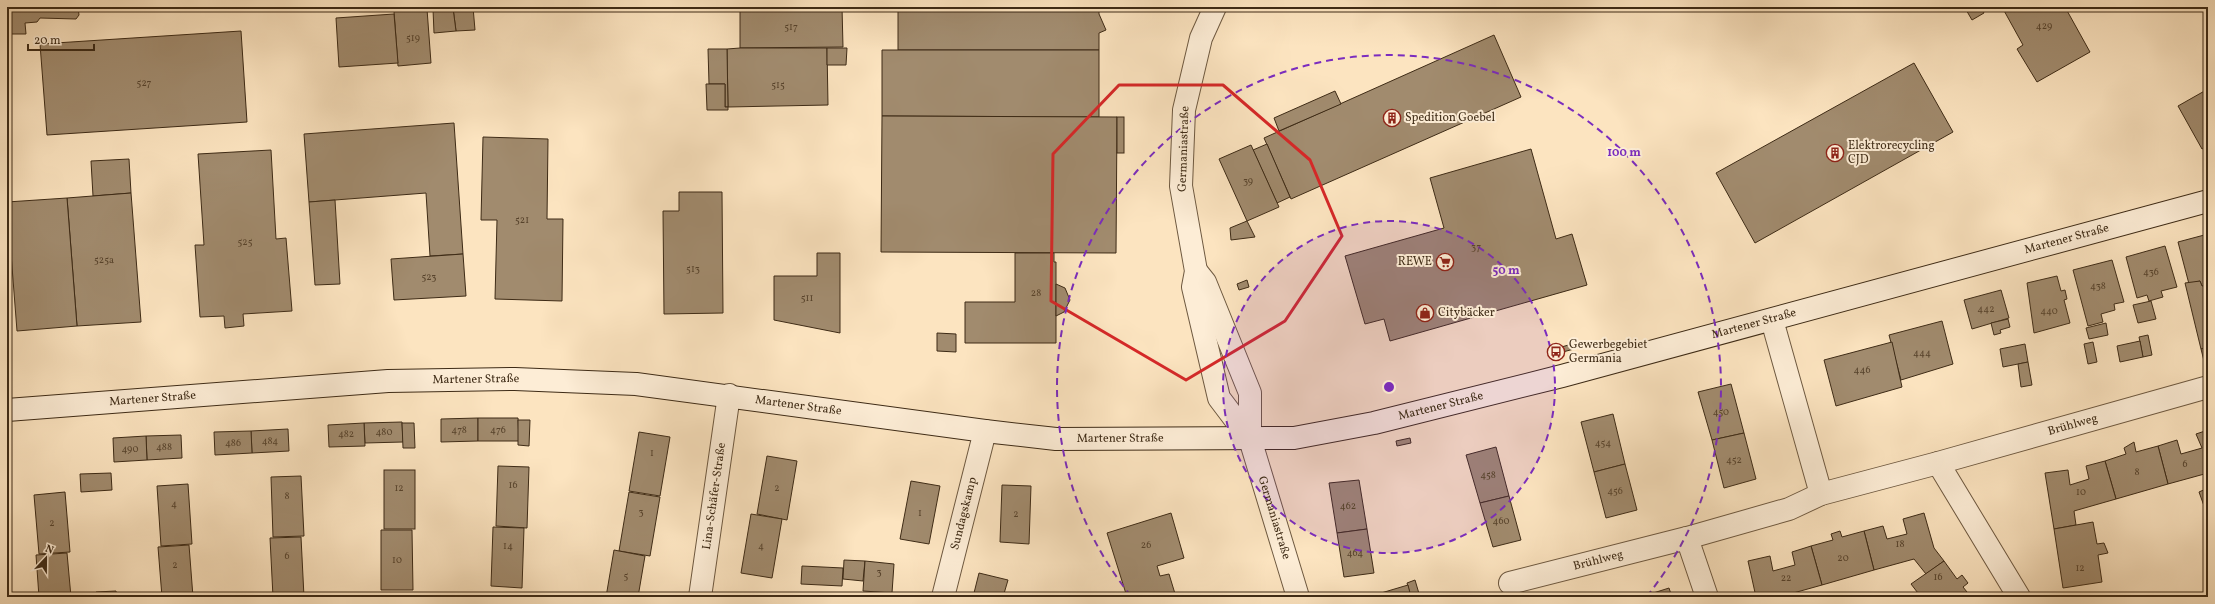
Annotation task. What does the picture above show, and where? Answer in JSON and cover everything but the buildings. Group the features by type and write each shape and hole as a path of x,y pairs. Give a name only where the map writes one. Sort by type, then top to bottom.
{"street":[{"name":"Germaniastraße","path":"1215,7 1201,38 1184,110 1181,186 1196,271 1193,287 1219,398 1250,439"},
{"name":"Martener Straße","path":"7,410 404,381 514,379 636,384 729,395 985,431 1056,439 1294,438 1374,423 1772,320 2208,201"},
{"name":"Germaniastraße","path":"1196,271 1205,282 1250,392 1250,439 1298,597"},
{"path":"1772,320 1821,494"},
{"name":"Brühlweg","path":"1510,583 1687,538 1789,509 1821,494 1938,463 2208,387"},
{"name":"Lina-Schäfer-Straße","path":"700,597 729,395"},
{"name":"Sundagskamp","path":"943,597 985,431"},
{"path":"1938,463 2019,597"},
{"path":"1687,538 1707,597"}],"highlighted area":[{"path":"1119,85 1223,85 1310,160 1342,236 1285,321 1186,380 1051,301 1053,154"}],"place":[{"name":"Spedition Goebel","path":"1392,118"},
{"name":"Elektrorecycling CJD","path":"1835,153"},
{"name":"REWE","path":"1445,262"},
{"name":"Citybäcker","path":"1425,313"},
{"name":"Gewerbegebiet Germania","path":"1556,352"}]}
